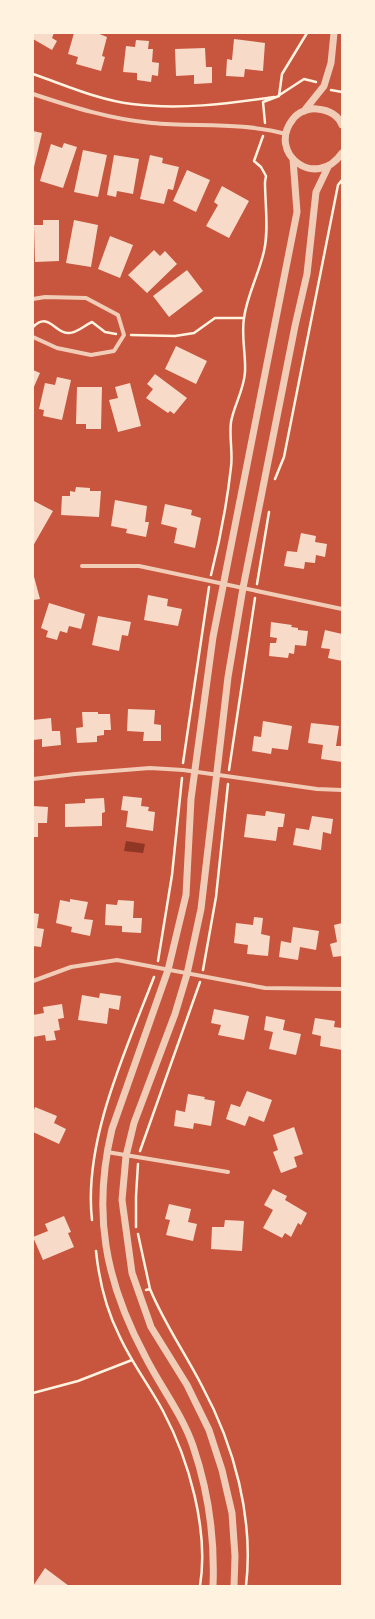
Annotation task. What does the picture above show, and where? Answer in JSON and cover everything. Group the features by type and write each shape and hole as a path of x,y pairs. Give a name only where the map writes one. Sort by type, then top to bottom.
{"street":[{"path":"304,111 324,86 331,63 334,33"},
{"path":"33,94 92,113 150,123 266,128 286,134"},
{"path":"214,1586 214,1548 207,1491 193,1445 169,1396 145,1357 124,1314 109,1269 101,1211 106,1152 128,1078 168,970 186,895 191,798 196,772 212,637 297,212 292,159 285,143 286,134 289,124 295,116 304,111 314,109 324,110 333,114 342,125"},
{"path":"292,159 307,168 318,169 328,167 337,161 342,153"},
{"path":"234,1586 235,1556 232,1514 222,1470 209,1430 187,1385 151,1327 132,1273 122,1200 126,1156 134,1123 175,1014 187,974 201,908 228,677 243,588 295,326 307,274 316,192 328,167"},
{"path":"33,299 45,297 86,298 118,315 124,335 114,351 92,355 57,348 33,337"},
{"path":"82,566 139,566 342,609"},
{"path":"33,779 150,768 196,772 317,789 342,790"},
{"path":"33,981 71,967 117,960 265,988 342,988"},
{"path":"106,1152 228,1172"}],"path":[{"path":"279,96 282,74 307,33"},
{"path":"33,74 93,95 130,104 187,108 279,96"},
{"path":"260,143 266,128 263,102 279,96 304,79 318,82 333,91 342,92"},
{"path":"274,482 284,457 338,185 342,180"},
{"path":"33,327 38,322 47,322 63,332 70,333 92,322 105,332 124,335 176,336 194,333 214,318 244,318"},
{"path":"268,525 270,507"},
{"path":"33,1393 78,1381 132,1360"}],"shaded area":[{"path":"126,841 145,844 143,853 124,851"}],"building":[{"path":"33,33 54,33 52,38 57,41 52,50 33,39"},
{"path":"74,33 97,33 107,37 102,56 105,57 101,71 76,64 78,57 68,54"},
{"path":"234,39 265,43 263,71 245,69 244,77 226,76 227,59 232,60"},
{"path":"136,40 149,41 148,49 153,49 152,62 159,63 158,76 152,75 151,82 137,80 137,73 123,72 126,46 135,47"},
{"path":"205,48 206,67 212,67 212,83 194,84 194,75 176,76 175,49"},
{"path":"33,131 42,133 34,167 33,167"},
{"path":"64,143 77,147 63,188 40,181 51,144 62,148"},
{"path":"83,150 107,155 98,197 74,192"},
{"path":"114,155 139,159 133,194 117,191 116,197 107,195"},
{"path":"150,155 163,158 162,163 179,167 173,190 168,189 164,204 140,199"},
{"path":"187,170 210,180 196,212 173,201"},
{"path":"222,186 249,201 229,238 206,226 218,205 214,202"},
{"path":"43,220 59,220 59,261 35,262 34,225 43,225"},
{"path":"74,220 98,225 91,267 66,263"},
{"path":"110,236 133,245 120,278 98,269"},
{"path":"154,250 160,256 165,251 177,264 147,293 128,275"},
{"path":"187,270 203,291 169,317 153,296"},
{"path":"176,346 207,361 196,384 165,369"},
{"path":"33,370 40,373 33,389"},
{"path":"155,374 187,398 174,414 170,411 168,413 146,398 153,389 147,384"},
{"path":"57,377 71,380 62,420 43,416 44,410 39,409 45,383 55,385"},
{"path":"130,383 141,426 118,432 109,400 118,398 115,387"},
{"path":"77,387 102,387 101,429 86,429 86,424 76,424"},
{"path":"76,487 90,488 90,491 101,491 99,517 61,515 62,496 70,496 70,491 75,492"},
{"path":"115,500 147,506 145,522 149,522 146,537 126,533 127,529 111,526"},
{"path":"34,501 53,511 33,546 33,503"},
{"path":"165,504 192,510 191,515 201,518 195,548 174,543 177,528 161,524"},
{"path":"301,533 316,536 315,542 327,544 325,557 316,555 315,563 305,562 304,569 284,566 287,551 297,552"},
{"path":"33,573 40,599 33,600"},
{"path":"148,595 168,599 167,606 182,609 178,626 144,620"},
{"path":"49,603 85,614 81,629 69,626 67,633 60,631 57,640 46,637 48,631 41,628"},
{"path":"98,616 131,622 128,636 122,635 119,651 92,645"},
{"path":"271,622 292,625 291,627 298,628 298,630 308,631 306,646 295,645 294,654 289,653 288,658 269,656 270,643 276,643 277,638 270,637"},
{"path":"325,630 342,634 342,661 328,658 330,649 321,648"},
{"path":"128,709 155,710 154,724 161,725 161,741 143,741 144,732 127,731"},
{"path":"82,712 110,714 111,730 104,730 104,735 97,736 97,742 77,743 76,728 83,727"},
{"path":"51,718 52,731 60,731 61,745 42,747 42,739 33,740 33,720"},
{"path":"263,721 292,726 288,750 272,748 271,754 252,751 254,736 261,737"},
{"path":"311,723 339,726 336,746 342,746 342,762 321,759 323,745 308,743"},
{"path":"123,796 142,798 141,806 149,807 148,811 155,812 153,831 126,827 128,811 121,810"},
{"path":"104,798 105,812 102,813 102,826 65,827 65,804 85,803 85,799"},
{"path":"33,806 48,807 47,823 38,823 38,837 33,837"},
{"path":"266,811 285,814 283,827 278,827 276,841 244,837 247,814 265,816"},
{"path":"312,816 333,819 331,834 323,832 321,850 293,845 296,828 309,830"},
{"path":"70,899 88,902 84,919 93,920 90,936 71,932 72,927 56,923 60,900 70,902"},
{"path":"118,900 134,901 133,918 142,918 141,933 122,932 122,926 105,925 106,904 117,905"},
{"path":"33,913 39,914 37,928 44,929 41,947 33,946"},
{"path":"254,917 263,918 261,934 270,936 268,956 247,954 248,945 234,943 236,923 253,925"},
{"path":"342,923 342,956 333,957 330,944 337,942 334,925"},
{"path":"293,927 319,931 316,950 300,947 298,960 279,957 281,941 291,943"},
{"path":"100,993 121,996 119,1010 109,1008 107,1024 78,1020 82,995 99,998"},
{"path":"62,1004 64,1018 58,1019 60,1030 54,1031 56,1040 46,1041 45,1035 33,1037 33,1015 44,1013 43,1007"},
{"path":"214,1009 249,1016 244,1040 218,1035 221,1025 211,1023"},
{"path":"266,1016 285,1020 283,1030 301,1034 296,1055 269,1049 273,1032 264,1030"},
{"path":"315,1018 335,1021 334,1027 342,1028 342,1050 320,1046 321,1036 312,1034"},
{"path":"247,1091 272,1100 264,1122 249,1116 245,1126 226,1119 231,1104 240,1107"},
{"path":"188,1094 205,1097 204,1099 215,1101 211,1126 194,1123 193,1129 174,1126 176,1110 185,1112"},
{"path":"35,1107 57,1116 54,1123 66,1129 59,1144 33,1132 33,1112"},
{"path":"294,1127 303,1154 294,1157 297,1167 281,1173 273,1152 278,1150 273,1135"},
{"path":"273,1189 287,1196 285,1200 307,1213 301,1225 298,1223 291,1237 285,1233 282,1238 263,1228 273,1210 264,1205"},
{"path":"169,1204 191,1209 188,1222 197,1224 193,1241 166,1235 170,1220 165,1219"},
{"path":"64,1216 71,1232 68,1233 74,1247 43,1260 33,1237 48,1231 45,1224"},
{"path":"225,1220 244,1221 242,1251 211,1249 212,1227 224,1227"},
{"path":"45,1568 69,1586 33,1586"}]}
